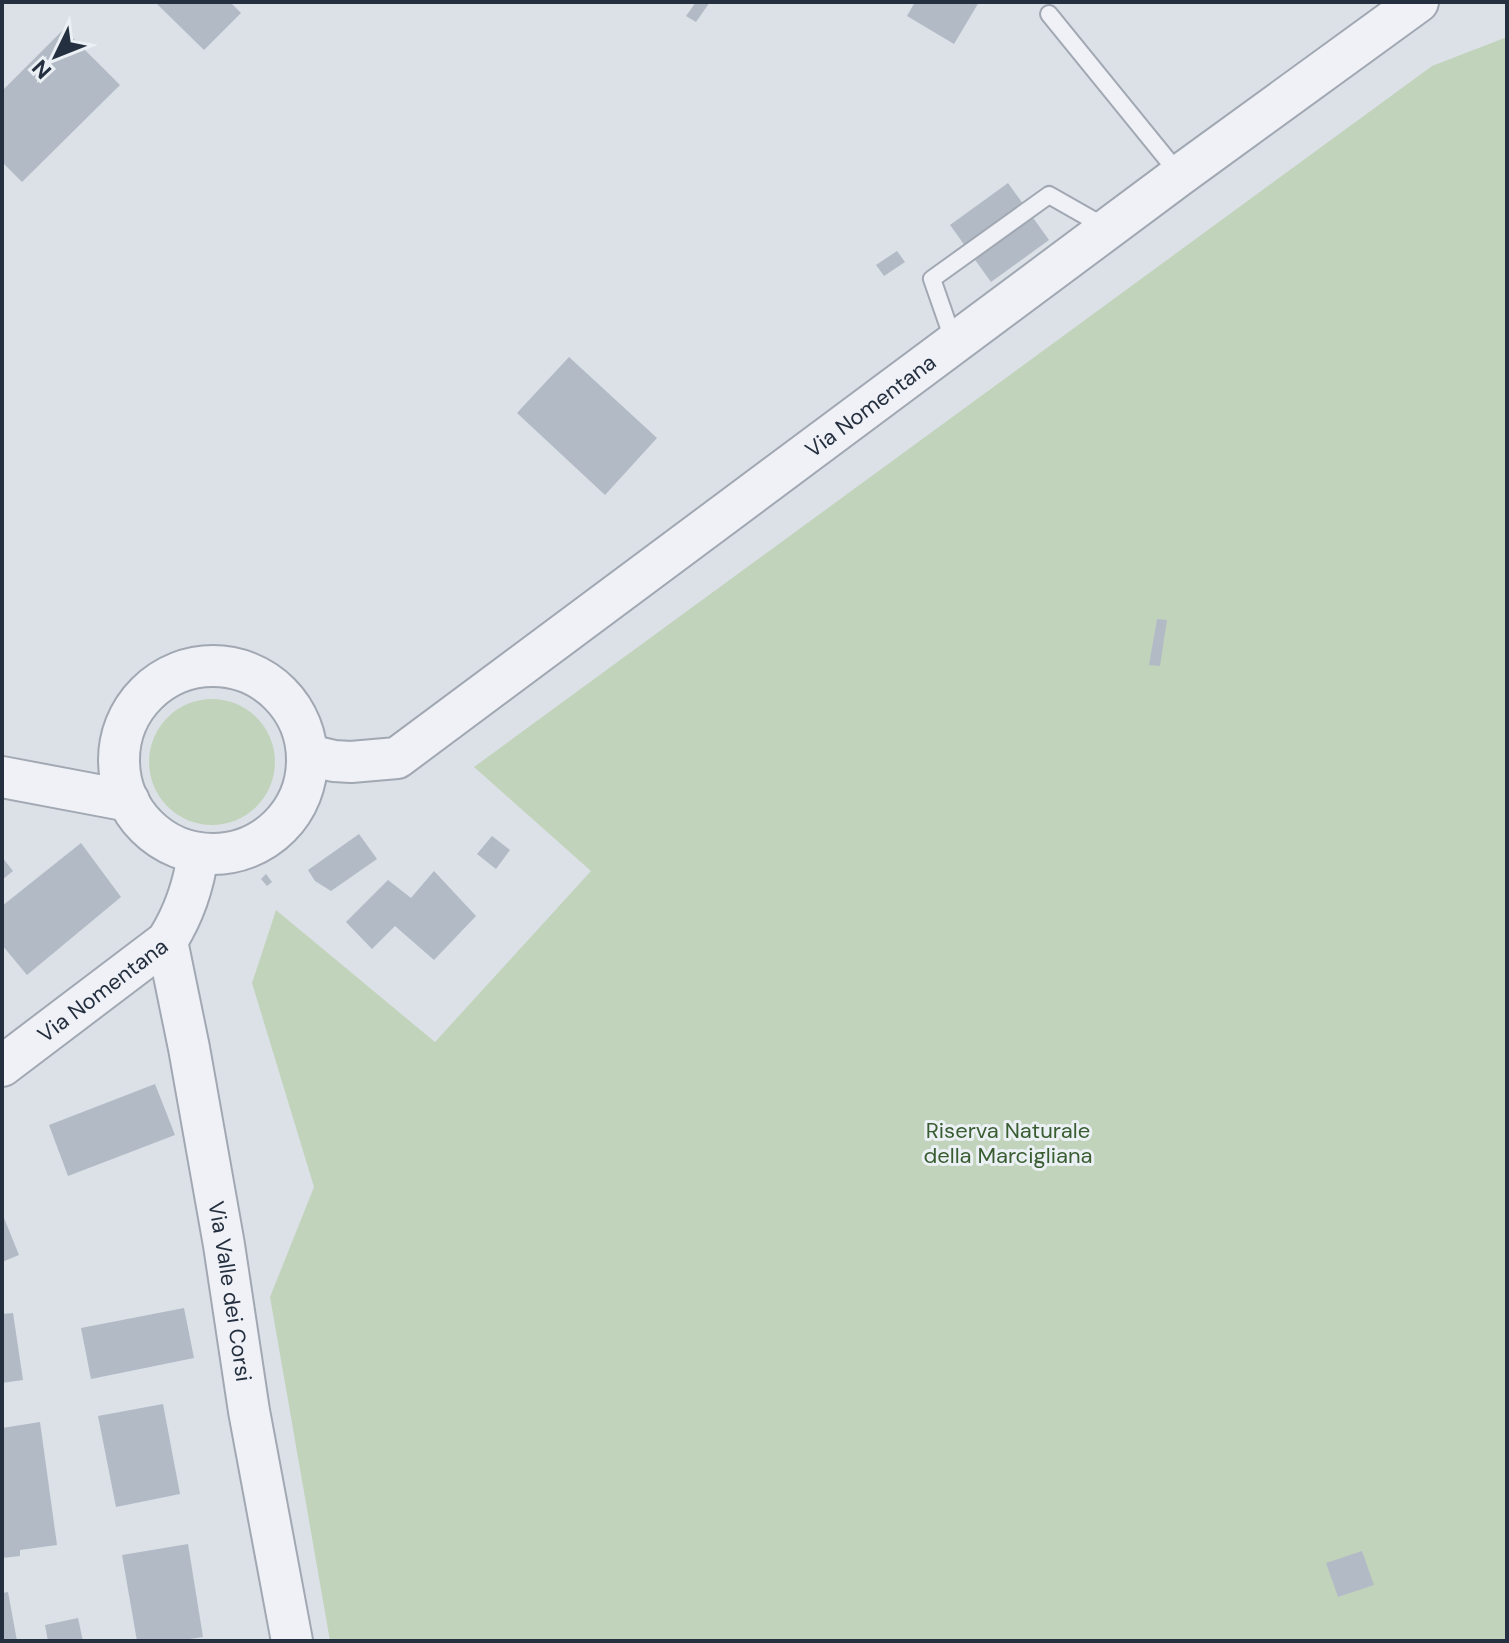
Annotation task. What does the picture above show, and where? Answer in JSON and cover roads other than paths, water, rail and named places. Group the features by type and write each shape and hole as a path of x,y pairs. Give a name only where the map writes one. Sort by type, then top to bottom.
{"street":[{"name":"Via Nomentana","path":"308,755 351,762 397,758 1180,175 1418,2"},
{"path":"208,666 226,667 252,675 276,690 298,719 308,755 304,782 295,808 284,823 270,836 238,851 219,854 183,849 151,830 129,801 119,765 124,729 132,712 157,684 189,669 208,666"},
{"path":"2,777 129,801"},
{"name":"Via Nomentana","path":"2,1066 167,941 190,893 198,853"},
{"name":"Via Valle dei Corsi","path":"167,941 189,1048 224,1245 249,1411 292,1641"}],"lane":[{"path":"1049,14 1180,175"},
{"path":"954,343 932,279 1049,195 1108,229"}],"park label":[{"name":"Riserva Naturale della Marcigliana","path":"1008,1142"}]}
